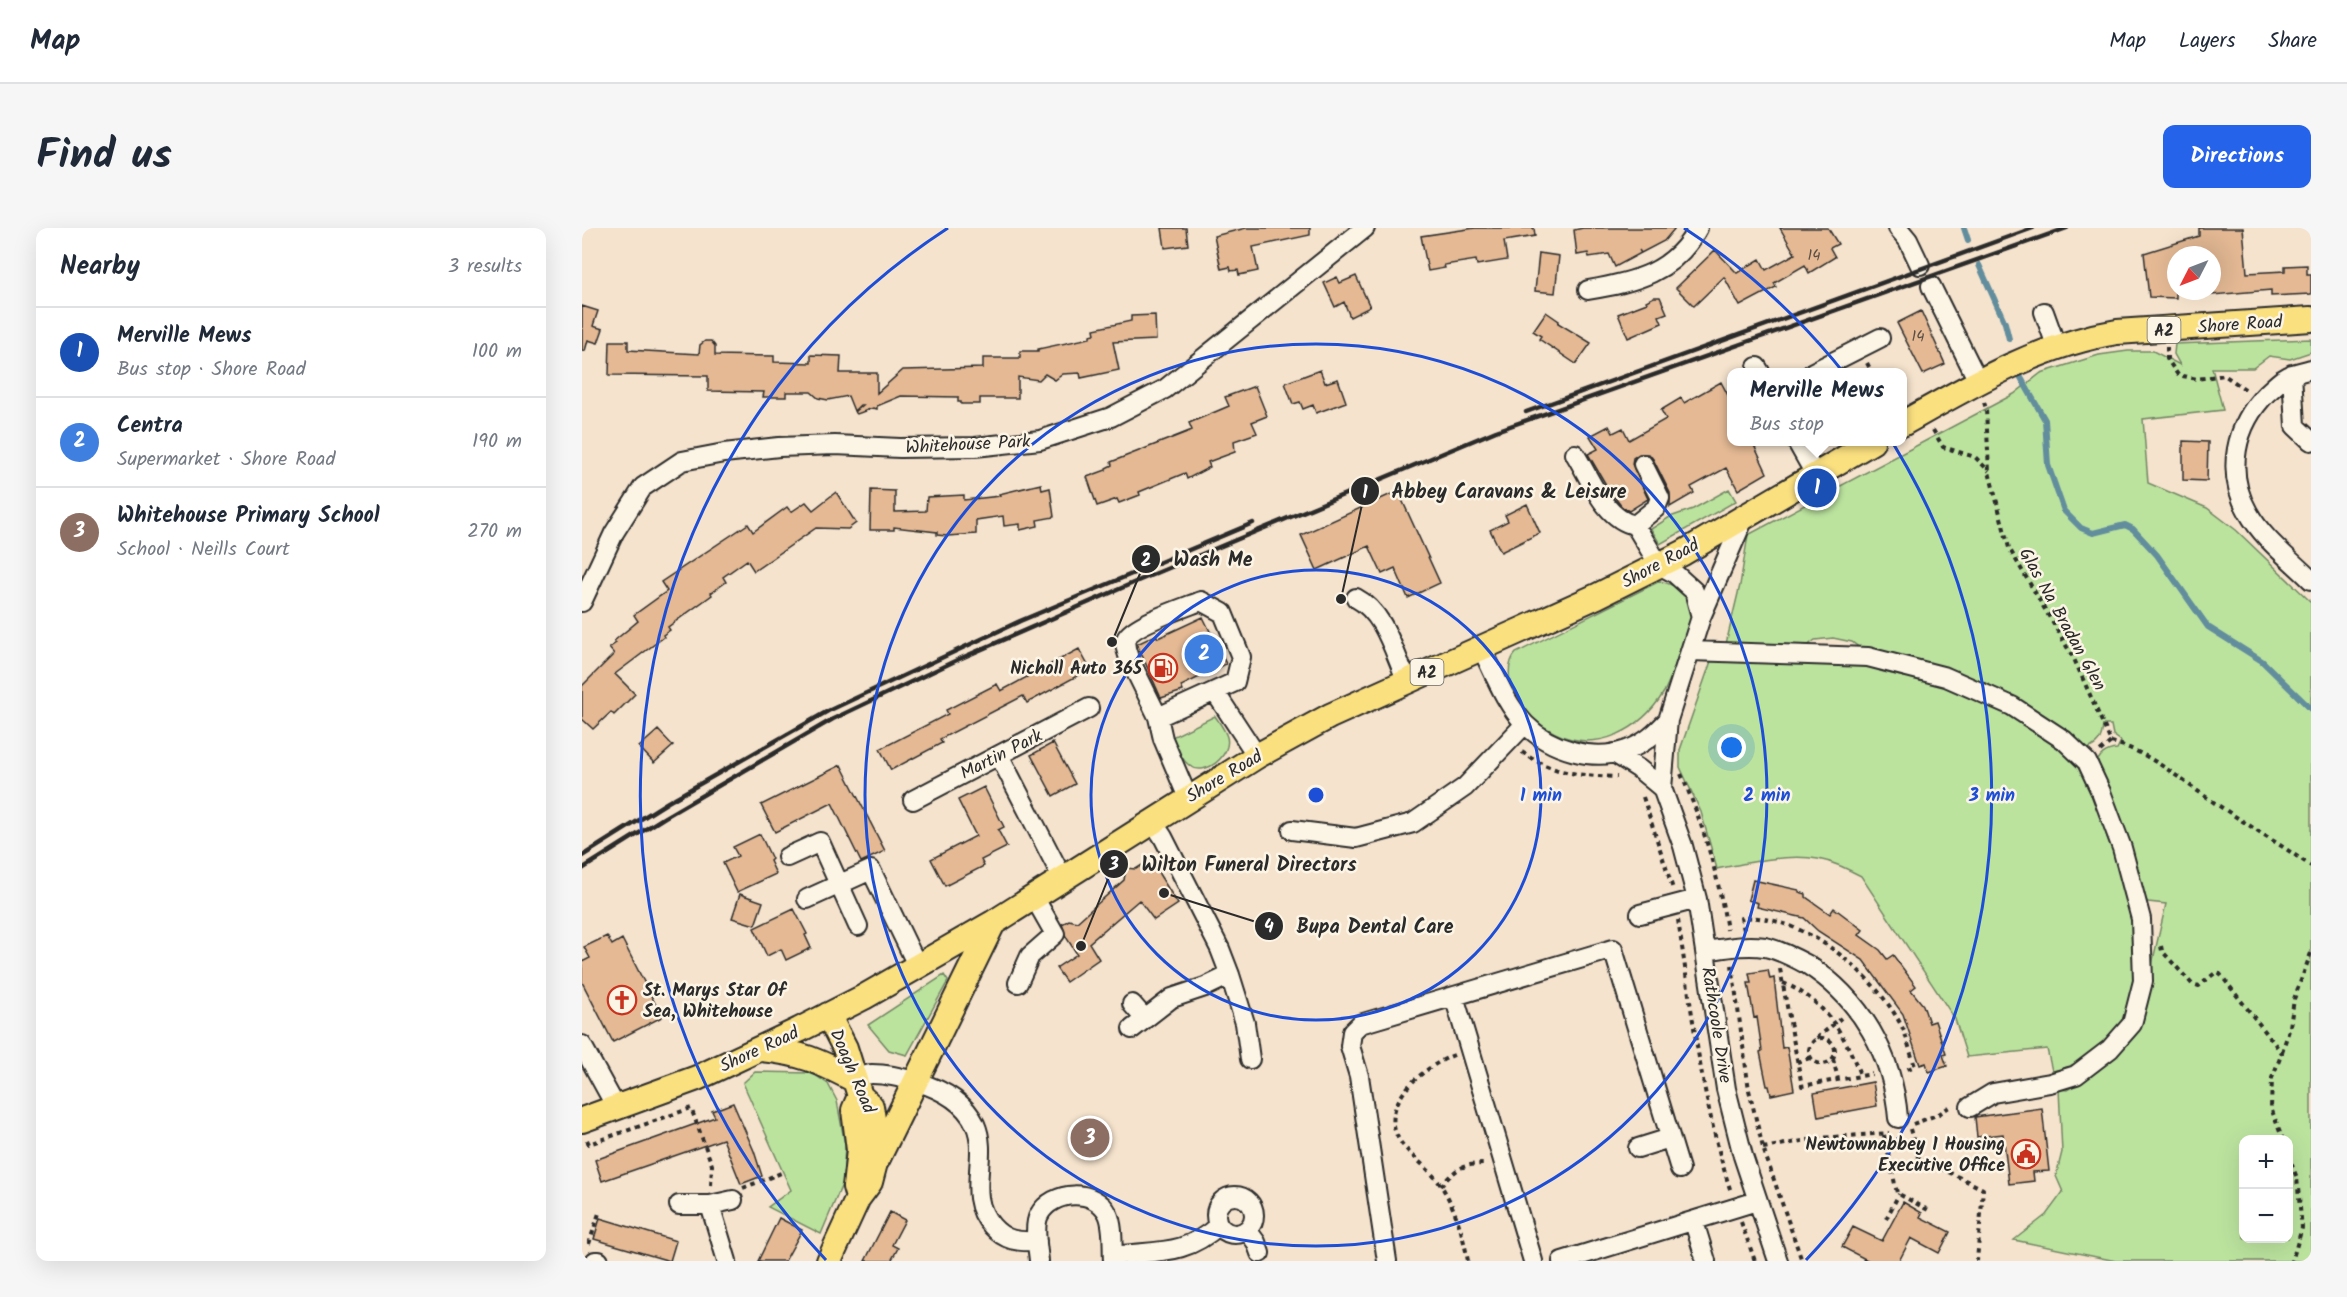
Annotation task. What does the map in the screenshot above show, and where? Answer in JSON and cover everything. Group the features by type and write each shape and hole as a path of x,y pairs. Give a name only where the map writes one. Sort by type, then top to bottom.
{"main road":[{"name":"Shore Road","path":"1907,422 1980,390 2016,362 2090,337 2118,332 2311,319"},
{"name":"Shore Road","path":"584,1127 616,1107 697,1078 828,1015 993,923 1257,756 1330,716 1597,596 1683,553 1863,446"},
{"path":"875,1162 993,923"},
{"name":"Doagh Road","path":"828,1015 844,1048 857,1088 871,1106 876,1139 875,1162 870,1182 858,1198 829,1261"},
{"path":"760,1048 791,1051 811,1057 857,1088 854,1110 858,1139 855,1187 858,1198"}],"street":[{"name":"Whitehouse Park","path":"582,602 614,533 643,487 682,461 724,453 779,447 975,447 1040,440 1111,417 1165,389 1365,228"},
{"path":"1588,290 1624,284 1661,270 1689,245 1698,228"},
{"path":"1898,228 1908,240 1920,265"},
{"path":"1930,285 1980,390"},
{"path":"2044,312 2057,348"},
{"path":"1821,368 1880,338"},
{"path":"2311,369 2292,374 2280,381 2260,401 2244,423 2235,453 2237,489 2248,513 2311,580"},
{"path":"2292,374 2295,426 2311,441"},
{"path":"1800,446 1815,474"},
{"path":"1575,454 1603,500 1624,524 1635,525 1656,508 1660,498 1643,464"},
{"name":"Rathcoole Drive","path":"1745,516 1701,616 1668,720 1662,788 1683,846 1697,899 1726,1089 1757,1201 1778,1261"},
{"path":"1635,525 1659,565 1681,579 1694,591 1701,616"},
{"path":"1356,598 1373,610 1381,623 1407,681"},
{"path":"1158,717 1235,682 1241,657 1224,613 1201,601 1135,629 1126,640 1129,658 1158,717 1163,739 1188,798"},
{"name":"Rathcoole Drive","path":"1482,649 1505,697 1525,724 1542,738 1575,752 1600,755 1614,753 1641,743 1655,734 1668,720"},
{"path":"1691,651 1868,657 1946,677 2012,706 2064,740 2087,762 2122,848 2141,919 2143,981 2132,1024 2110,1049 2076,1075 2050,1083 1993,1093 1975,1104"},
{"path":"1215,693 1257,756"},
{"name":"Martin Park","path":"913,800 1089,708"},
{"path":"1292,830 1356,838 1413,823 1465,787 1525,724"},
{"path":"1614,753 1639,769 1662,788"},
{"path":"999,755 1064,879"},
{"path":"1152,822 1163,837 1215,939 1230,975 1245,1023 1250,1059"},
{"path":"787,857 820,842 858,926"},
{"path":"807,899 871,870 917,965"},
{"path":"1018,983 1030,956 1055,934 1034,897"},
{"path":"1640,914 1697,899"},
{"path":"1706,951 1739,945 1767,947 1797,959 1824,976 1856,1006 1877,1039 1897,1102 1900,1126"},
{"path":"1387,1261 1359,1076 1350,1046 1352,1032 1360,1024 1613,948 1680,1168"},
{"path":"1132,1004 1138,1024 1172,998 1205,987 1230,975"},
{"path":"1454,996 1533,1261"},
{"path":"582,1044 616,1107"},
{"path":"857,1088 871,1074 916,1082 948,1094 964,1107 976,1126 979,1148 977,1192 981,1209 988,1222 1007,1238 1022,1242 1037,1241"},
{"path":"1638,1148 1670,1138"},
{"path":"1040,1261 1037,1217 1044,1207 1058,1197 1086,1196 1101,1202 1109,1216 1113,1259 1185,1248 1204,1239 1219,1225"},
{"path":"1237,1196 1248,1201 1254,1212 1254,1218 1247,1230 1235,1234 1229,1233 1219,1225 1216,1220 1217,1208 1225,1198 1237,1196"},
{"path":"679,1205 710,1205 733,1200"},
{"path":"1562,1261 1757,1201"},
{"path":"710,1205 727,1261"},
{"path":"1694,1222 1706,1261"},
{"path":"1247,1230 1256,1242 1260,1253"}],"path":[{"path":"2168,341 2167,359 2178,375 2197,379 2224,375 2260,401"},
{"name":"Glas Na Bradan Glen","path":"1980,390 1986,409 1989,472 2009,548 2074,659 2111,742"},
{"path":"1933,429 1943,447 1975,457 1989,472"},
{"path":"2087,762 2111,742 2124,745 2169,769 2206,797 2311,866"},
{"path":"1509,743 1540,765 1571,775 1622,777"},
{"path":"1679,769 1699,814 1710,849 1730,947 1749,1090 1763,1148 1802,1261"},
{"path":"1642,795 1666,864 1676,905 1689,1005 1712,1128 1736,1209 1755,1261"},
{"path":"2161,941 2162,951 2192,984 2199,986 2215,973 2220,974 2282,1053"},
{"path":"1776,951 1802,1086 1888,1070"},
{"path":"2281,1135 2271,1108 2272,1078 2290,1027 2294,999 2311,953"},
{"path":"1782,982 1812,999 1834,1024 1844,1037 1860,1075"},
{"path":"1810,1058 1809,1047 1834,1024"},
{"path":"1817,1039 1823,1038 1831,1042 1835,1049 1832,1059 1838,1079"},
{"path":"1468,1261 1455,1213 1441,1186 1426,1166 1403,1145 1393,1129 1394,1112 1404,1090 1424,1072 1450,1057 1470,1050"},
{"path":"1797,1062 1810,1058"},
{"path":"1810,1058 1819,1064 1827,1063 1832,1059"},
{"path":"1763,1148 1819,1138 1884,1134 1900,1126 1939,1114 1969,1093 1975,1104"},
{"path":"584,1127 589,1144 691,1108 712,1165 710,1205"},
{"path":"1900,1126 1918,1157 1983,1189 1977,1261"},
{"path":"1884,1134 1899,1194 1886,1219"},
{"path":"1441,1186 1454,1171 1470,1164 1504,1164"},
{"path":"2292,1261 2302,1228 2297,1178 2293,1166"},
{"path":"733,1200 740,1189 781,1173"},
{"path":"1899,1194 1928,1209"},
{"path":"594,1257 600,1210"}],"green space":[{"path":"2311,339 2311,352 2290,359 2269,356 2253,368 2212,368 2223,410 2143,419 2148,483 2207,508 2236,530 2311,602 2311,1261 2116,1261 2014,1240 2046,1215 2063,1192 2056,1176 2062,1152 2059,1089 2067,1090 2099,1070 2120,1050 2144,999 2166,904 2148,902 2141,896 2095,767 2101,756 2117,749 2121,741 2113,735 2111,725 2103,725 2098,741 2084,750 2065,734 1860,648 1852,642 1833,638 1815,640 1803,649 1725,648 1740,585 1748,535 2014,394 2041,373 2099,355 2128,351 2153,351 2180,365 2174,354 2175,344"},
{"path":"1729,489 1736,501 1660,544 1651,529 1670,517 1693,509"},
{"path":"1660,581 1682,590 1688,596 1692,607 1674,668 1664,692 1654,706 1643,717 1617,735 1587,741 1571,739 1555,733 1529,715 1517,700 1510,683 1510,664 1516,653"},
{"path":"1711,661 1876,663 1880,671 1904,677 1909,673 1924,676 2031,721 2082,766 2103,808 2099,813 2109,843 2115,846 2129,905 2135,946 2134,986 2127,1010 2113,1032 2100,1046 2075,1064 2052,1071 2047,1049 1967,1057 1955,1019 1861,876 1830,862 1807,857 1768,860 1717,869 1701,812 1680,767 1680,750"},
{"path":"1215,716 1227,737 1226,751 1210,766 1196,769 1181,756 1172,737"},
{"path":"944,975 948,981 907,1055 889,1050 868,1025"},
{"path":"755,1072 812,1073 828,1084 837,1101 845,1145 843,1182 821,1234 768,1207 791,1190 743,1083"}],"building":[{"path":"1162,228 1186,228 1188,245 1165,248"},
{"path":"1246,228 1310,228 1310,235 1253,247 1258,271 1239,275 1238,270 1231,271 1230,267 1221,269 1214,236"},
{"path":"1475,228 1534,228 1535,236 1504,241 1507,260 1477,265 1476,260 1444,265 1445,268 1428,271 1421,236"},
{"path":"1583,228 1675,228 1664,241 1615,267 1609,254 1589,257 1588,253 1577,255 1574,230"},
{"path":"1780,228 1828,228 1838,244 1830,248 1835,257 1809,273 1805,265 1774,283 1776,287 1740,306 1724,277 1694,306 1676,288 1715,250 1737,273 1760,259 1766,270 1795,254"},
{"path":"2199,228 2243,228 2247,273 2285,271 2285,266 2307,265 2307,274 2311,274 2311,294 2271,296 2271,290 2221,294 2221,246 2167,246 2167,298 2149,297 2144,253 2199,236"},
{"path":"1539,253 1559,256 1555,293 1535,291"},
{"path":"1356,276 1370,307 1350,317 1344,302 1335,307 1324,283 1337,277 1340,283"},
{"path":"1660,297 1667,313 1659,316 1662,323 1628,338 1618,314 1647,303 1646,301"},
{"path":"582,306 598,311 593,326 603,329 598,343 588,340 585,351 582,350"},
{"path":"1921,311 1945,364 1923,374 1897,323"},
{"path":"1546,312 1559,321 1558,323 1591,343 1576,364 1539,339 1541,336 1533,331"},
{"path":"1155,315 1156,340 1113,342 1119,370 1081,378 1080,373 1063,374 1055,380 1045,374 1039,380 1018,377 1018,398 980,398 980,404 961,404 958,402 958,397 901,396 877,406 877,409 873,408 857,414 855,412 863,405 854,411 848,396 828,400 818,398 811,392 786,392 786,397 763,397 764,392 708,391 708,376 609,375 610,341 628,341 628,350 699,354 700,345 705,341 711,341 715,346 715,355 774,356 774,362 811,363 811,355 841,356 840,373 877,373 877,393 903,370 983,368 983,358 1020,358 1020,351 1038,351 1038,349 1090,338 1090,335 1095,334 1094,329 1131,321 1131,316"},
{"path":"1320,370 1325,383 1338,379 1346,402 1316,413 1313,405 1303,409 1300,402 1293,404 1285,383"},
{"path":"1721,382 1727,393 1727,446 1754,446 1767,473 1738,490 1726,468 1691,487 1694,493 1670,507 1670,493 1653,459 1649,454 1639,454 1633,458 1632,464 1648,499 1629,511 1622,507 1609,490 1588,454 1598,449 1590,436 1609,426 1613,433 1623,428 1629,440 1666,419 1661,410 1681,398 1684,403"},
{"path":"1255,386 1267,416 1252,422 1257,433 1234,441 1235,452 1208,462 1210,467 1187,479 1185,473 1119,503 1117,499 1097,506 1087,477 1106,470 1112,465 1111,462 1192,430 1189,423 1229,406 1225,397"},
{"path":"2183,441 2208,442 2207,481 2183,480"},
{"path":"1041,484 1042,490 1050,488 1054,517 1037,520 1038,526 1020,530 1020,524 1004,526 1003,516 976,520 976,534 947,536 937,535 937,532 894,527 894,530 870,530 871,490 895,491 895,512 926,511 927,497 964,495 964,500 1000,496 999,494"},
{"path":"1398,491 1440,583 1408,598 1395,568 1382,574 1369,546 1317,570 1301,535"},
{"path":"836,492 856,523 848,529 816,528 754,571 747,560 723,577 726,582 711,593 712,595 668,627 670,630 663,635 664,637 615,674 635,694 614,715 611,712 593,729 582,719 582,686 614,654 609,648 638,621 634,615 667,591 661,582 748,524 753,532 787,507 791,512 806,502 813,510"},
{"path":"1527,504 1540,533 1501,552 1490,530 1508,521 1505,515"},
{"path":"1203,617 1226,664 1181,686 1183,691 1161,698 1137,644 1156,635 1158,638"},
{"path":"1079,649 1090,669 1027,703 1023,696 940,739 942,743 891,770 880,749 948,714 946,710 997,684 1001,691"},
{"path":"658,730 673,746 654,763 639,747"},
{"path":"1053,743 1075,784 1053,796 1031,755"},
{"path":"841,765 885,851 861,862 832,803 775,832 761,805"},
{"path":"984,787 1004,827 998,830 1007,847 981,860 984,866 945,886 931,859 976,836 958,800"},
{"path":"760,834 772,859 770,861 776,874 737,892 723,863 738,856 733,847"},
{"path":"1150,860 1159,867 1159,874 1178,904 1154,920 1139,900 1089,943 1099,959 1066,982 1056,968 1077,954 1066,937 1062,924 1069,920 1077,922 1124,880 1126,868 1136,869"},
{"path":"1753,880 1799,890 1830,914 1834,908 1863,930 1859,935 1880,950 1887,959 1893,955 1916,986 1911,990 1923,1005 1929,1023 1935,1021 1946,1054 1943,1055 1947,1066 1929,1072 1926,1063 1920,1065 1903,1014 1863,960 1818,931 1804,918 1757,907 1758,903 1748,900"},
{"path":"740,894 763,902 755,925 732,918"},
{"path":"794,909 807,934 805,935 811,948 786,960 781,949 767,956 754,928"},
{"name":"St. Marys Star Of Sea, Whitehouse","path":"607,936 612,945 622,939 662,1017 613,1042 582,982 582,962 590,958 584,947"},
{"path":"1768,970 1770,979 1774,978 1782,1048 1787,1047 1794,1090 1771,1095 1760,1052 1762,1051 1757,1017 1754,1018 1748,983 1751,983 1749,973"},
{"path":"1873,1082 1877,1106 1818,1117 1814,1093"},
{"path":"733,1103 762,1176 741,1184 723,1139 602,1181 595,1160 715,1117 712,1111"},
{"name":"Newtownabbey 1 Housing Executive Office","path":"2042,1108 2049,1171 2033,1172 2034,1181 2009,1184 2003,1134 1977,1137 1975,1117"},
{"path":"1903,1202 1922,1213 1920,1217 1950,1232 1939,1253 1911,1238 1899,1261 1869,1261 1842,1247 1853,1227 1882,1241"},
{"path":"890,1212 905,1220 892,1245 898,1248 891,1261 865,1261"},
{"path":"600,1218 676,1241 670,1261 594,1239"},
{"path":"779,1218 802,1230 785,1261 758,1261"}],"waterway":[{"path":"1964,228 1968,240"},
{"path":"1979,265 2005,323 2009,339"},
{"path":"2020,376 2045,420 2048,465 2064,511 2081,528 2093,533 2125,525 2133,529 2157,555 2208,627 2262,661 2311,709"}],"railway":[{"path":"1526,412 2033,228"},
{"path":"582,869 665,817 833,719 957,660 1140,580 1496,431 2067,228"},
{"path":"582,856 668,802 828,711 1020,621 1253,523"}],"place":[{"name":"Merville Mews","path":"1817,488"},
{"name":"Abbey Caravans & Leisure","path":"1341,599"},
{"name":"Wash Me","path":"1112,642"},
{"name":"Centra","path":"1204,654"},
{"name":"Nicholl Auto 365","path":"1163,668"},
{"name":"Bupa Dental Care","path":"1164,893"},
{"name":"Wilton Funeral Directors","path":"1081,946"},
{"name":"St. Marys Star Of Sea, Whitehouse","path":"622,1000"},
{"name":"Whitehouse Primary School","path":"1090,1138"},
{"name":"Newtownabbey 1 Housing Executive Office","path":"2026,1154"}]}
